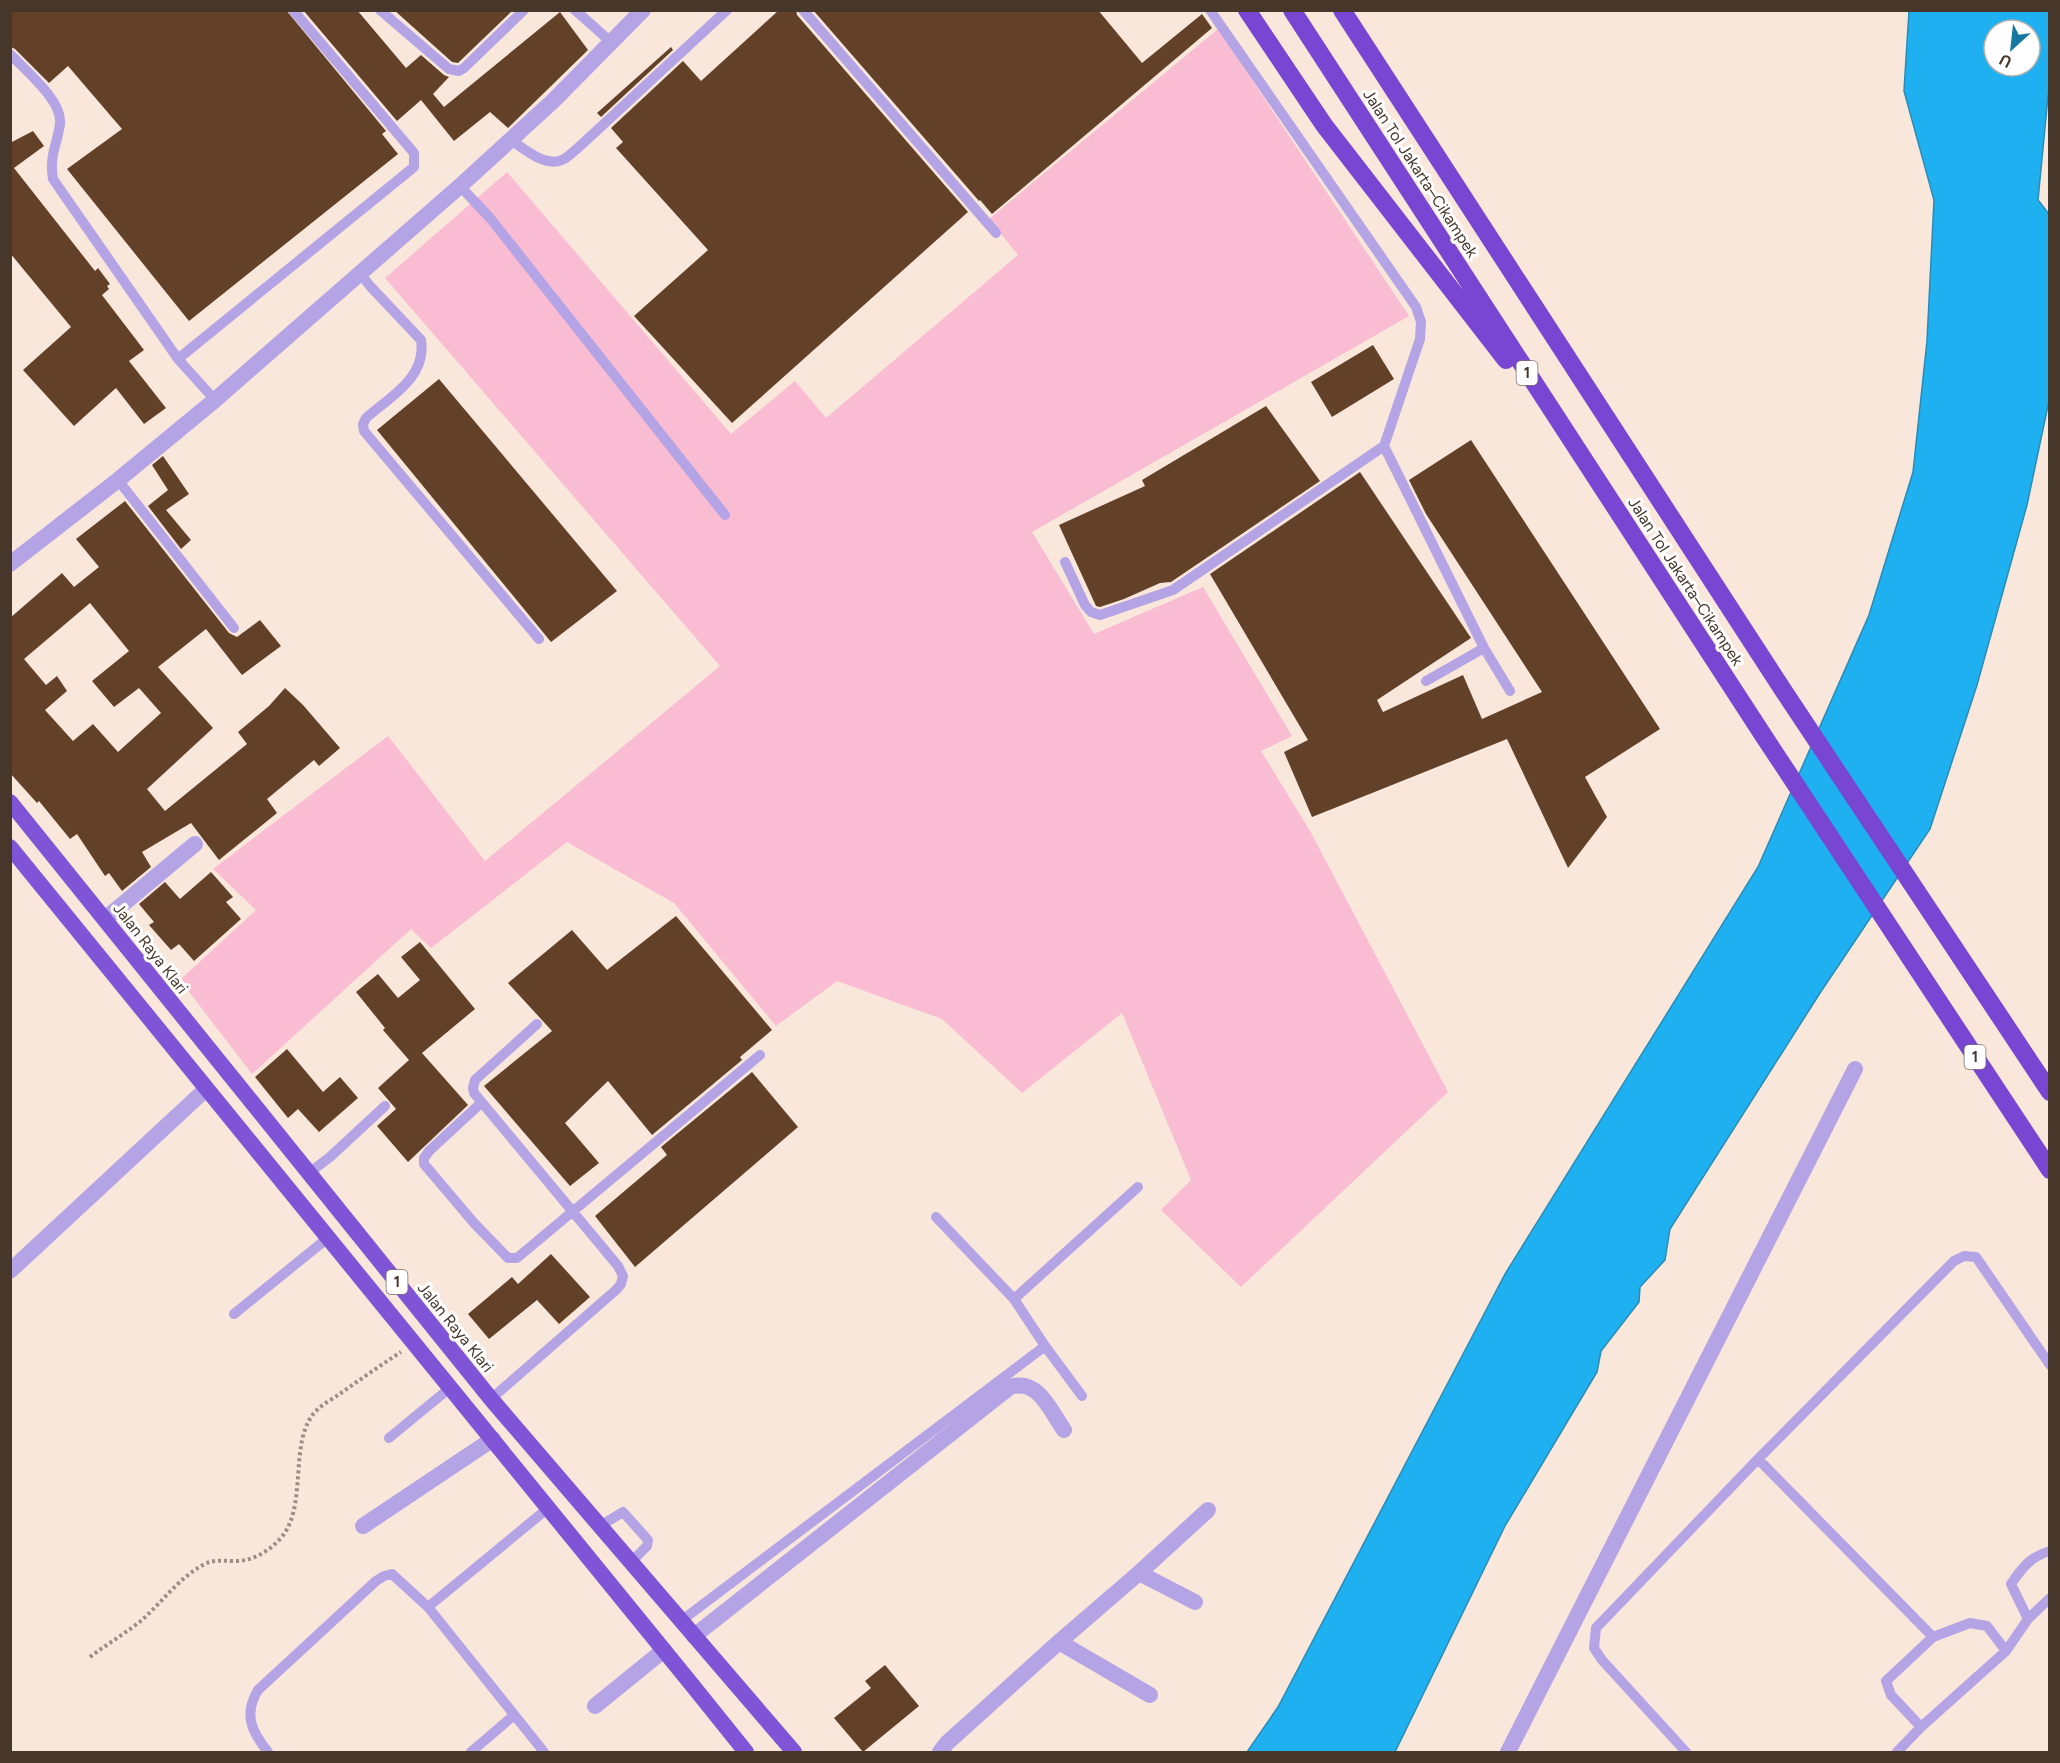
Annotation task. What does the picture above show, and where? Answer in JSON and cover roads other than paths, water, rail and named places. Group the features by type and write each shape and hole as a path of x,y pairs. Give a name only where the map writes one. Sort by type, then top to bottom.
{"highway":[{"path":"1247,10 1324,125 1586,463"},
{"name":"Jalan Tol Jakarta–Cikampek","path":"1292,10 2049,1170"},
{"name":"Jalan Tol Jakarta–Cikampek","path":"1342,10 1783,690 2049,1092"},
{"name":"Jalan Raya Klari","path":"10,802 491,1399 794,1752"},
{"name":"1","path":"10,848 746,1752"}],"street":[{"path":"10,564 215,400 460,186 511,140 611,42 636,13"},
{"path":"105,919 195,844"},
{"path":"1508,1752 1855,1069"},
{"path":"10,1271 205,1090"},
{"path":"694,1636 1010,1387 1020,1384 1030,1387 1039,1394 1064,1430"},
{"path":"363,1526 493,1439"},
{"path":"940,1752 947,1743 1208,1510"},
{"path":"1139,1573 1195,1602"},
{"path":"1059,1642 1150,1695"},
{"path":"595,1706 664,1650"}],"lane":[{"path":"178,359 414,167 414,153 293,10"},
{"path":"380,10 449,69 459,70 464,68 524,10"},
{"path":"575,10 611,42"},
{"path":"511,140 541,159 563,160 727,10"},
{"path":"803,10 996,233"},
{"path":"1065,562 1085,605 1091,612 1100,615 1173,590 1384,446 1420,339 1421,322 1416,307 1210,10"},
{"path":"10,54 53,100 59,111 60,123 51,165 53,179 178,359 215,400"},
{"path":"460,186 490,218 725,515"},
{"path":"359,272 369,286 421,340 422,350 421,360 413,377 366,418 363,424 364,431 539,639"},
{"path":"1384,446 1484,648 1509,691"},
{"path":"117,480 234,628"},
{"path":"1426,681 1484,648"},
{"path":"491,1399 621,1284 623,1276 618,1266 574,1210 481,1103 473,1088 475,1080 537,1024"},
{"path":"481,1103 429,1151 424,1164 474,1223 508,1258 512,1259 517,1258 760,1055"},
{"path":"309,1173 385,1106"},
{"path":"1014,1299 1138,1187"},
{"path":"936,1217 1014,1299 1082,1396"},
{"path":"234,1314 328,1238"},
{"path":"1686,1752 1602,1660 1594,1648 1596,1628 1758,1459 1954,1261 1964,1257 1976,1257 2049,1365"},
{"path":"681,1621 1045,1346"},
{"path":"389,1438 451,1387"},
{"path":"1758,1459 1933,1637"},
{"path":"428,1607 547,1509"},
{"path":"600,1527 623,1512 648,1540 647,1546 630,1563"},
{"path":"2028,1619 2011,1584 2025,1564 2041,1553 2049,1551"},
{"path":"268,1752 251,1724 251,1701 258,1690 376,1581 392,1574 428,1607 544,1752"},
{"path":"1897,1752 1921,1727 2006,1651 2028,1619 2049,1598"},
{"path":"1921,1727 1891,1695 1886,1681 1933,1637 1970,1623 1987,1626 2006,1651"},
{"path":"471,1752 513,1716"}],"water":[{"path":"1909,11 2049,11 2049,86 2038,200 2049,214 2049,401 2027,505 1977,685 1930,829 1820,993 1670,1229 1665,1260 1640,1287 1639,1302 1601,1351 1597,1372 1505,1526 1395,1752 1247,1752 1278,1707 1505,1274 1758,867 1869,615 1913,472 1927,341 1934,200 1904,91"}]}
